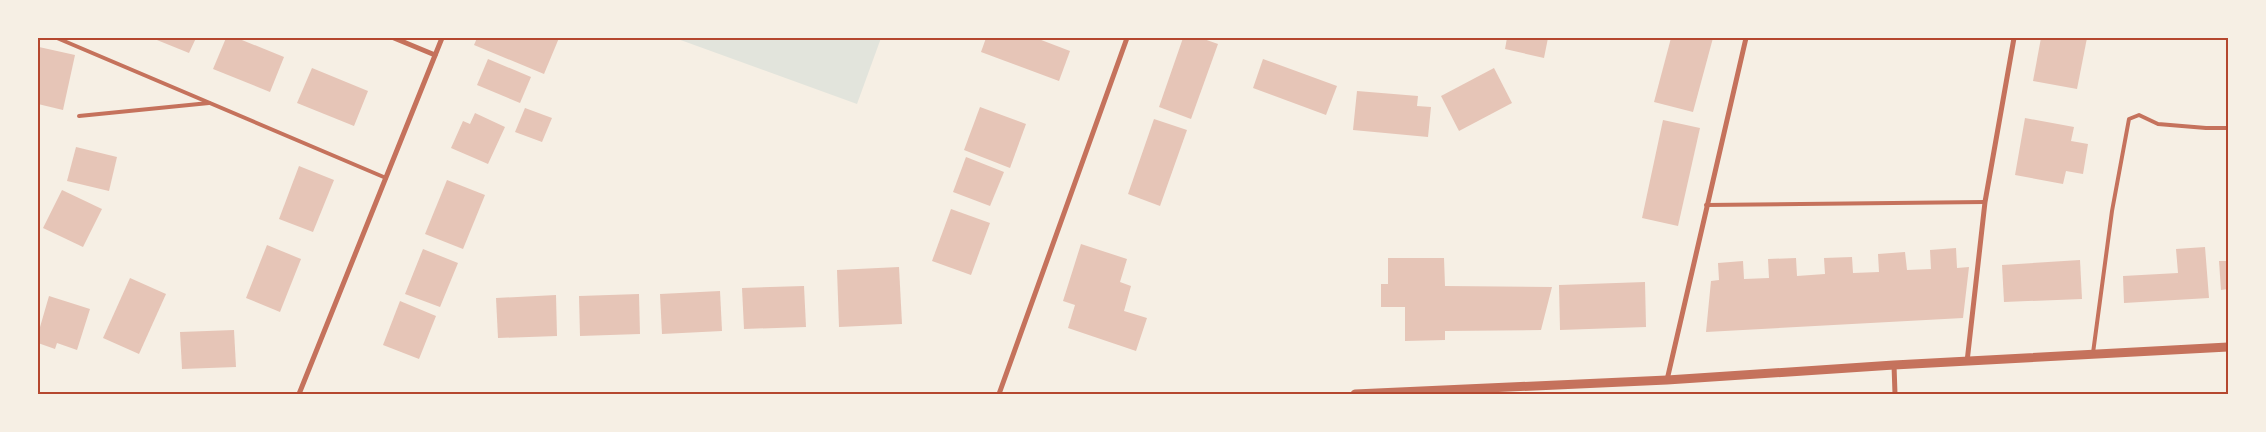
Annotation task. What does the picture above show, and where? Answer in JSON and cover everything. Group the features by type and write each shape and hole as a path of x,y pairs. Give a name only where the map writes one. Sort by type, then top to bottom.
{"street":[{"path":"394,38 435,55"},
{"path":"299,394 442,38"},
{"path":"999,394 1127,38"},
{"path":"1667,380 1746,38"},
{"path":"1967,362 1985,202 2014,38"},
{"path":"1355,394 1667,380 1894,365 2092,356 2228,347"},
{"path":"1894,365 1895,394"}],"lane":[{"path":"57,38 386,178"},
{"path":"80,116 210,103"},
{"path":"2092,356 2112,211 2129,119 2139,115 2158,124 2228,128"},
{"path":"1706,205 1985,202"}],"shaded area":[{"path":"675,38 881,38 857,104"}],"building":[{"path":"152,38 196,38 189,53"},
{"path":"226,38 237,38 284,57 270,92 213,69"},
{"path":"477,38 559,38 544,74 474,45"},
{"path":"986,38 1036,38 1070,51 1059,81 981,52"},
{"path":"1183,38 1201,38 1218,44 1191,119 1159,107"},
{"path":"1507,38 1548,38 1544,58 1505,49"},
{"path":"1671,38 1713,38 1693,112 1654,102"},
{"path":"2041,38 2087,38 2077,89 2033,81"},
{"path":"39,47 75,55 63,110 38,104"},
{"path":"488,59 531,77 520,103 477,85"},
{"path":"1263,59 1337,86 1326,115 1253,88"},
{"path":"312,68 368,91 354,126 297,103"},
{"path":"1494,68 1512,103 1459,131 1441,96"},
{"path":"1357,91 1418,96 1417,106 1431,107 1428,137 1353,130"},
{"path":"980,107 1026,124 1010,168 964,150"},
{"path":"525,108 552,118 542,142 515,132"},
{"path":"475,113 505,127 488,164 451,148 463,121 470,124"},
{"path":"2025,118 2074,127 2071,141 2088,144 2083,174 2066,171 2063,184 2015,175"},
{"path":"1154,119 1187,130 1160,206 1128,194"},
{"path":"1663,120 1700,128 1678,226 1642,218"},
{"path":"76,147 117,157 109,191 67,181"},
{"path":"966,157 1004,172 990,206 953,192"},
{"path":"299,166 334,180 313,232 279,219"},
{"path":"447,180 485,195 463,249 425,234"},
{"path":"62,190 102,209 83,247 43,228"},
{"path":"951,209 990,223 971,275 932,261"},
{"path":"1081,244 1127,259 1120,282 1131,286 1124,311 1147,318 1136,351 1068,328 1075,305 1063,301"},
{"path":"267,245 301,259 280,312 246,298"},
{"path":"2205,247 2209,298 2124,303 2123,276 2178,273 2176,249"},
{"path":"1956,248 1957,268 1969,267 1963,318 1706,332 1711,281 1719,280 1718,263 1743,261 1744,279 1769,278 1768,259 1796,258 1797,276 1825,274 1824,258 1852,257 1853,273 1879,272 1878,254 1905,252 1907,270 1931,269 1930,250"},
{"path":"423,249 458,263 440,307 405,294"},
{"path":"1388,258 1444,258 1445,286 1552,287 1541,330 1445,331 1445,340 1405,341 1405,307 1381,307 1381,284 1388,284"},
{"path":"2080,260 2082,299 2004,302 2002,265"},
{"path":"2219,261 2228,261 2228,289 2221,290"},
{"path":"899,267 902,324 839,327 837,270"},
{"path":"130,278 166,294 139,354 103,338"},
{"path":"1645,282 1646,327 1560,330 1559,285"},
{"path":"804,286 806,327 744,329 742,288"},
{"path":"720,291 722,331 662,334 660,294"},
{"path":"639,294 640,334 580,336 579,296"},
{"path":"556,295 557,336 498,338 496,298"},
{"path":"49,296 90,309 77,350 57,343 55,349 38,343 38,334"},
{"path":"400,301 436,316 419,359 383,345"},
{"path":"234,330 236,367 182,369 180,332"}]}
